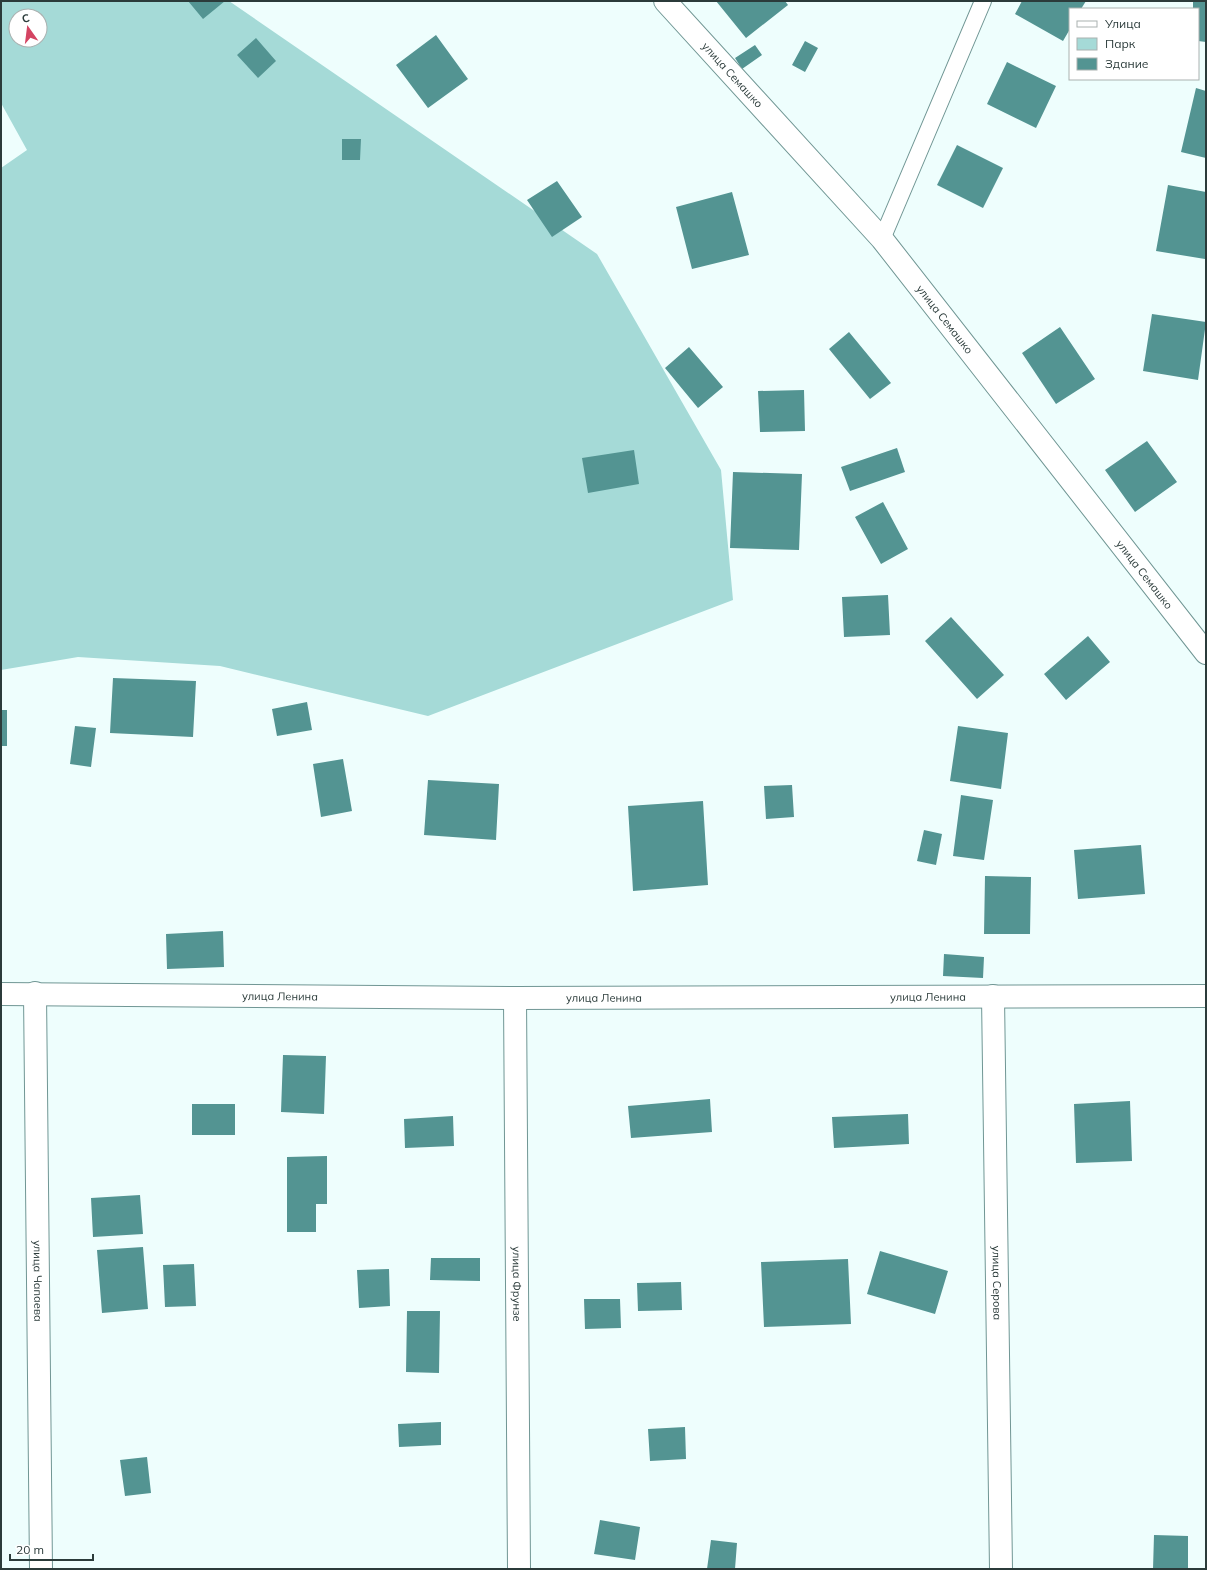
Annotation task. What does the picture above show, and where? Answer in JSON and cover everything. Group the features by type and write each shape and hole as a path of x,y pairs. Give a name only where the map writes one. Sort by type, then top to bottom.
{"street":[{"name":"улица Семашко","path":"665,1 882,239 1206,653"},
{"name":"улица Ленина","path":"1,994 515,998 1206,996"},
{"name":"улица Чапаева","path":"35,994 40,1569"},
{"name":"улица Серова","path":"993,996 1001,1569"},
{"name":"улица Фрунзе","path":"515,998 519,1569"}],"lane":[{"path":"882,239 983,1"}],"green space":[{"path":"1,1 229,1 597,254 721,470 733,600 428,716 220,666 78,657 1,670 1,168 27,150 1,103"}],"building":[{"path":"188,1 225,1 203,19"},
{"path":"716,1 785,1 788,5 746,38"},
{"path":"1022,1 1086,1 1082,8 1069,8 1069,31 1063,41 1015,14"},
{"path":"1193,1 1206,1 1206,42 1199,41 1199,8 1193,8"},
{"path":"436,35 468,79 428,108 396,65"},
{"path":"256,38 276,61 258,78 237,55"},
{"path":"805,41 818,48 805,72 792,65"},
{"path":"755,45 762,55 742,69 735,58"},
{"path":"1007,62 1056,86 1036,128 987,104"},
{"path":"1196,88 1206,91 1206,158 1181,152"},
{"path":"342,139 361,139 360,160 342,160"},
{"path":"957,145 1003,168 983,208 937,185"},
{"path":"557,181 582,217 552,237 527,200"},
{"path":"1168,185 1206,192 1205,259 1156,251"},
{"path":"732,192 749,255 692,269 676,207"},
{"path":"1152,314 1206,322 1198,380 1143,371"},
{"path":"1060,327 1095,379 1056,404 1022,353"},
{"path":"849,332 891,383 870,399 829,349"},
{"path":"689,347 723,387 698,408 665,368"},
{"path":"804,390 805,431 760,432 758,391"},
{"path":"1147,441 1177,482 1135,512 1105,470"},
{"path":"897,448 905,472 850,491 841,467"},
{"path":"634,450 639,484 588,493 582,458"},
{"path":"733,472 802,474 799,550 730,548"},
{"path":"883,502 908,549 881,564 855,517"},
{"path":"888,595 890,635 844,637 842,597"},
{"path":"951,617 1004,675 977,699 925,641"},
{"path":"1088,636 1110,662 1066,700 1044,674"},
{"path":"113,678 196,681 193,737 110,733"},
{"path":"307,702 312,730 277,736 272,709"},
{"path":"1,710 7,710 7,746 1,746"},
{"path":"75,726 96,728 91,767 70,764"},
{"path":"958,726 1008,733 1001,789 950,781"},
{"path":"343,759 352,811 321,817 313,764"},
{"path":"428,780 499,784 496,840 424,835"},
{"path":"792,785 794,817 766,819 764,786"},
{"path":"961,795 993,800 984,860 953,856"},
{"path":"703,801 708,885 633,891 628,806"},
{"path":"924,830 942,834 936,865 917,861"},
{"path":"1141,845 1145,894 1078,899 1074,850"},
{"path":"985,876 1031,877 1030,934 984,934"},
{"path":"223,931 224,967 167,969 166,934"},
{"path":"944,954 984,957 983,978 943,976"},
{"path":"283,1055 326,1056 324,1114 281,1112"},
{"path":"710,1099 712,1132 631,1138 628,1106"},
{"path":"1130,1101 1132,1161 1076,1163 1074,1104"},
{"path":"192,1104 235,1104 235,1135 192,1135"},
{"path":"908,1114 909,1144 834,1148 832,1117"},
{"path":"453,1116 454,1146 405,1148 404,1119"},
{"path":"327,1156 327,1204 316,1204 316,1232 287,1232 287,1157"},
{"path":"140,1195 143,1234 93,1237 91,1198"},
{"path":"143,1247 148,1309 102,1313 97,1250"},
{"path":"880,1251 948,1271 935,1314 867,1294"},
{"path":"431,1258 480,1258 480,1281 430,1280"},
{"path":"848,1259 851,1324 764,1327 761,1262"},
{"path":"194,1264 196,1306 165,1307 163,1265"},
{"path":"389,1269 390,1306 359,1308 357,1270"},
{"path":"681,1282 682,1310 638,1311 637,1283"},
{"path":"584,1299 620,1299 621,1328 585,1329"},
{"path":"407,1311 440,1311 439,1373 406,1372"},
{"path":"441,1422 441,1445 399,1447 398,1424"},
{"path":"685,1427 686,1459 650,1461 648,1429"},
{"path":"147,1457 151,1493 125,1496 120,1460"},
{"path":"600,1520 640,1527 635,1560 594,1554"},
{"path":"1154,1535 1188,1536 1188,1569 1153,1569"},
{"path":"711,1540 737,1543 735,1569 707,1569"}]}
